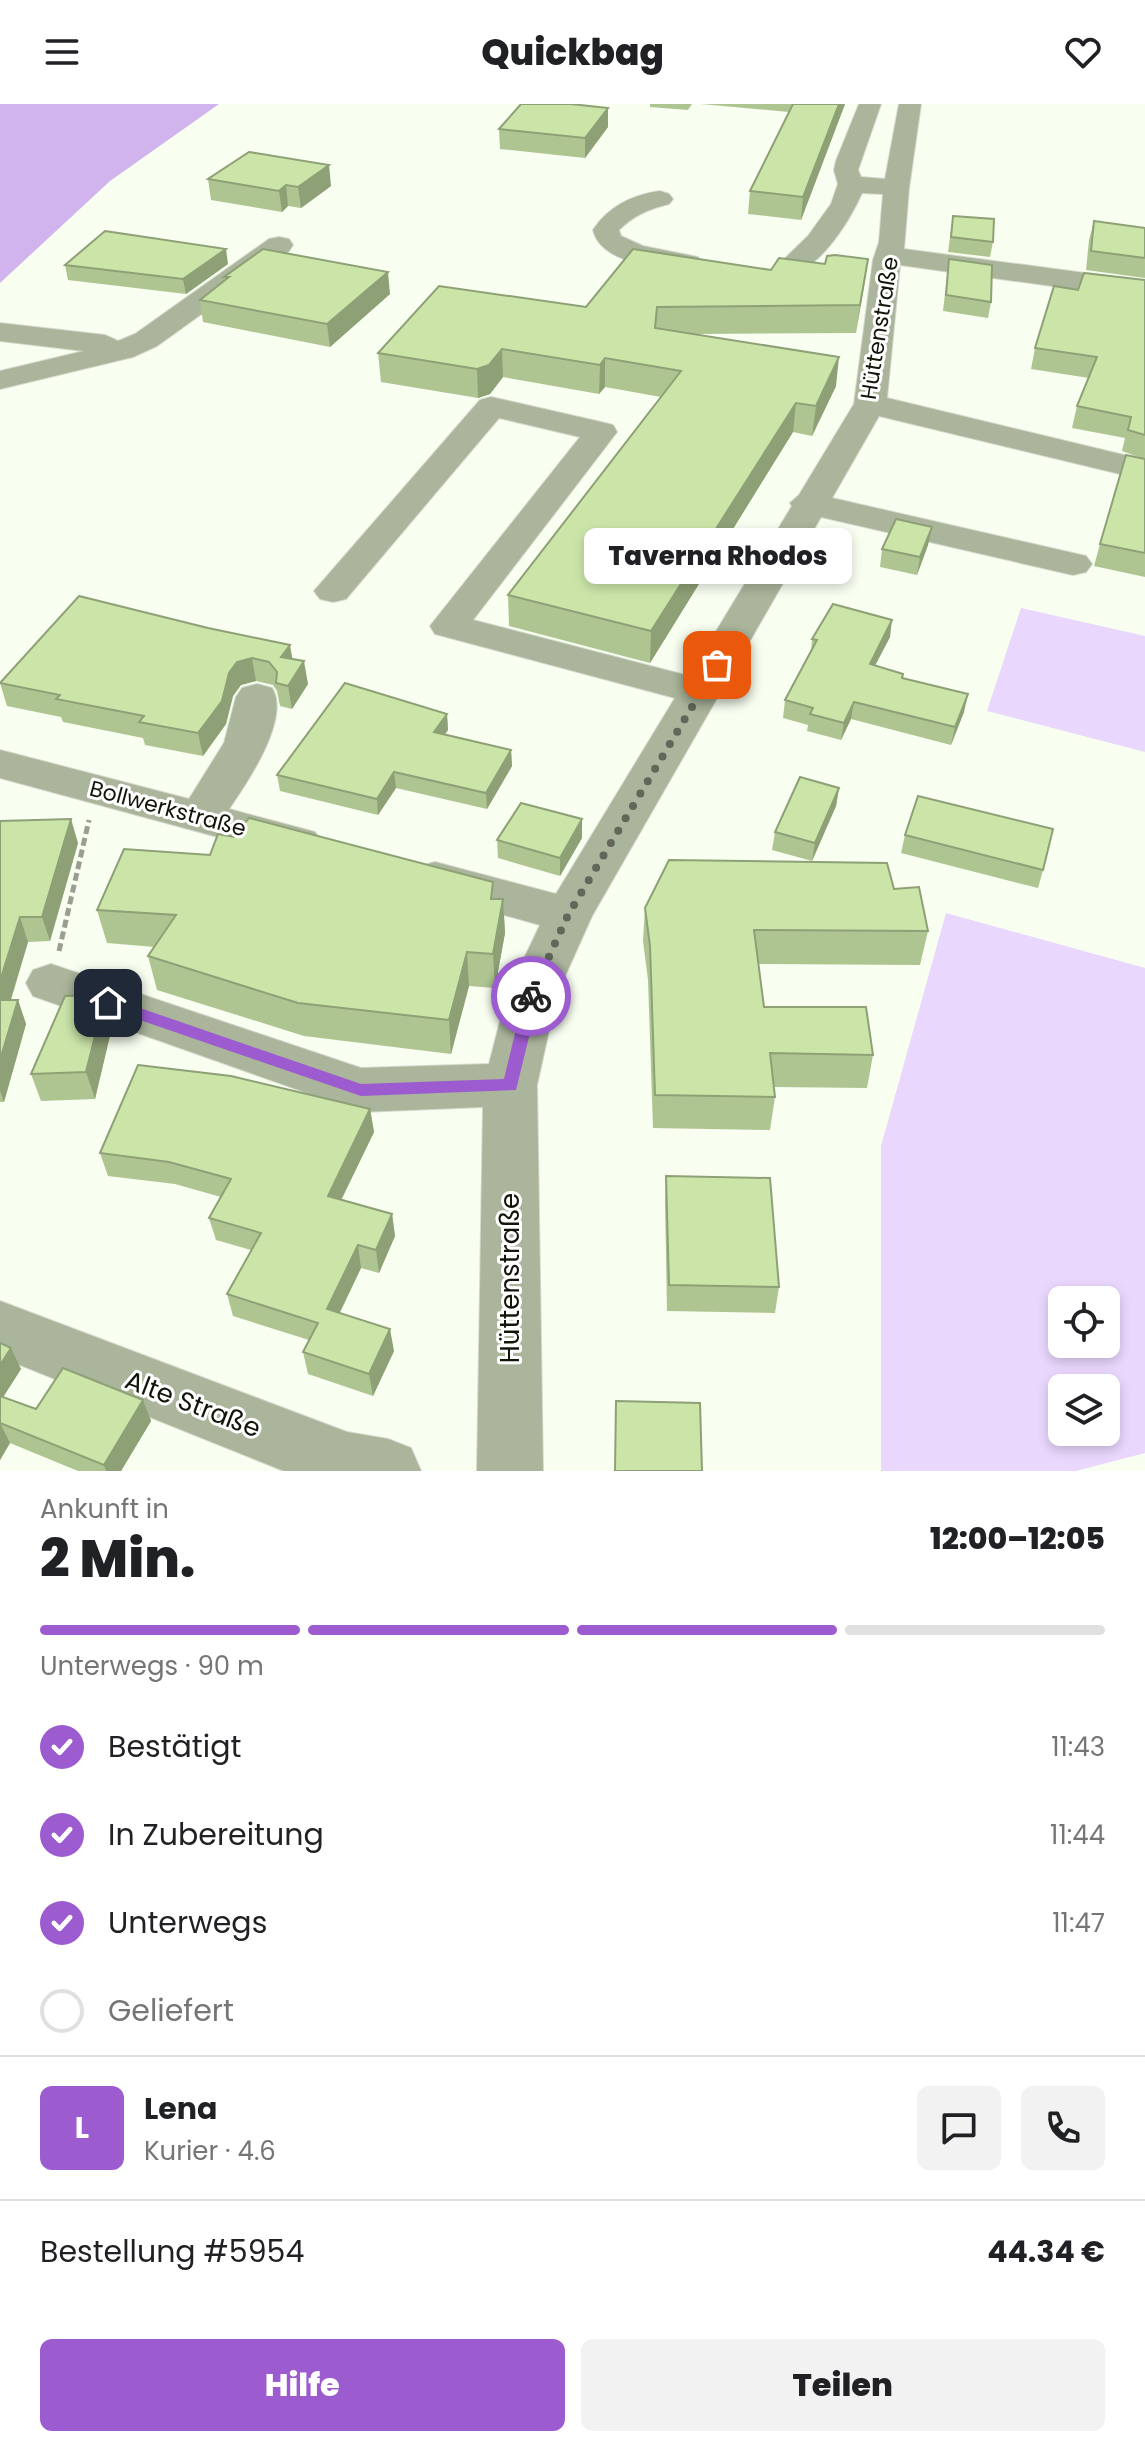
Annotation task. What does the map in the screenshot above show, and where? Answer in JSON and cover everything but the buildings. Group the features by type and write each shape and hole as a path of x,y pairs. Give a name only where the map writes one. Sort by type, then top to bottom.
{"street":[{"path":"831,271 779,270 812,250 846,201 851,184 846,170 848,161 870,104"},
{"name":"Hüttenstraße","path":"510,1471 510,1085 532,994 568,915 702,692 808,503 870,404 893,242 896,188 910,104"},
{"path":"851,184 896,188"},
{"path":"660,199 643,202 612,221 606,230 609,240 635,253 711,267"},
{"path":"35,370 122,351 146,340 279,245"},
{"path":"889,255 1145,290"},
{"path":"0,380 112,345 147,318"},
{"path":"0,332 112,345"},
{"path":"870,404 1145,470"},
{"path":"333,591 491,407 601,432 449,626 702,692"},
{"path":"808,503 1073,564"},
{"path":"200,816 220,791 257,716 257,697"},
{"name":"Bollwerkstraße","path":"0,764 338,853"},
{"path":"399,870 568,915"},
{"path":"51,983 361,1090 510,1085"},
{"name":"Alte Straße","path":"0,1329 347,1464 388,1471"}],"path":[{"path":"51,983 96,788"}],"shaded area":[{"path":"0,104 219,104 110,181 0,283"},
{"path":"1021,608 1145,636 1145,752 987,711"},
{"path":"946,913 1145,968 1145,1453 1076,1471 881,1471 881,1146"}],"way so far":[{"path":"531,996 568,915 717,665"}],"place":[{"name":"Taverna Rhodos","path":"717,665"}],"route":[{"path":"108,1003 361,1090 510,1085 531,996"}]}
